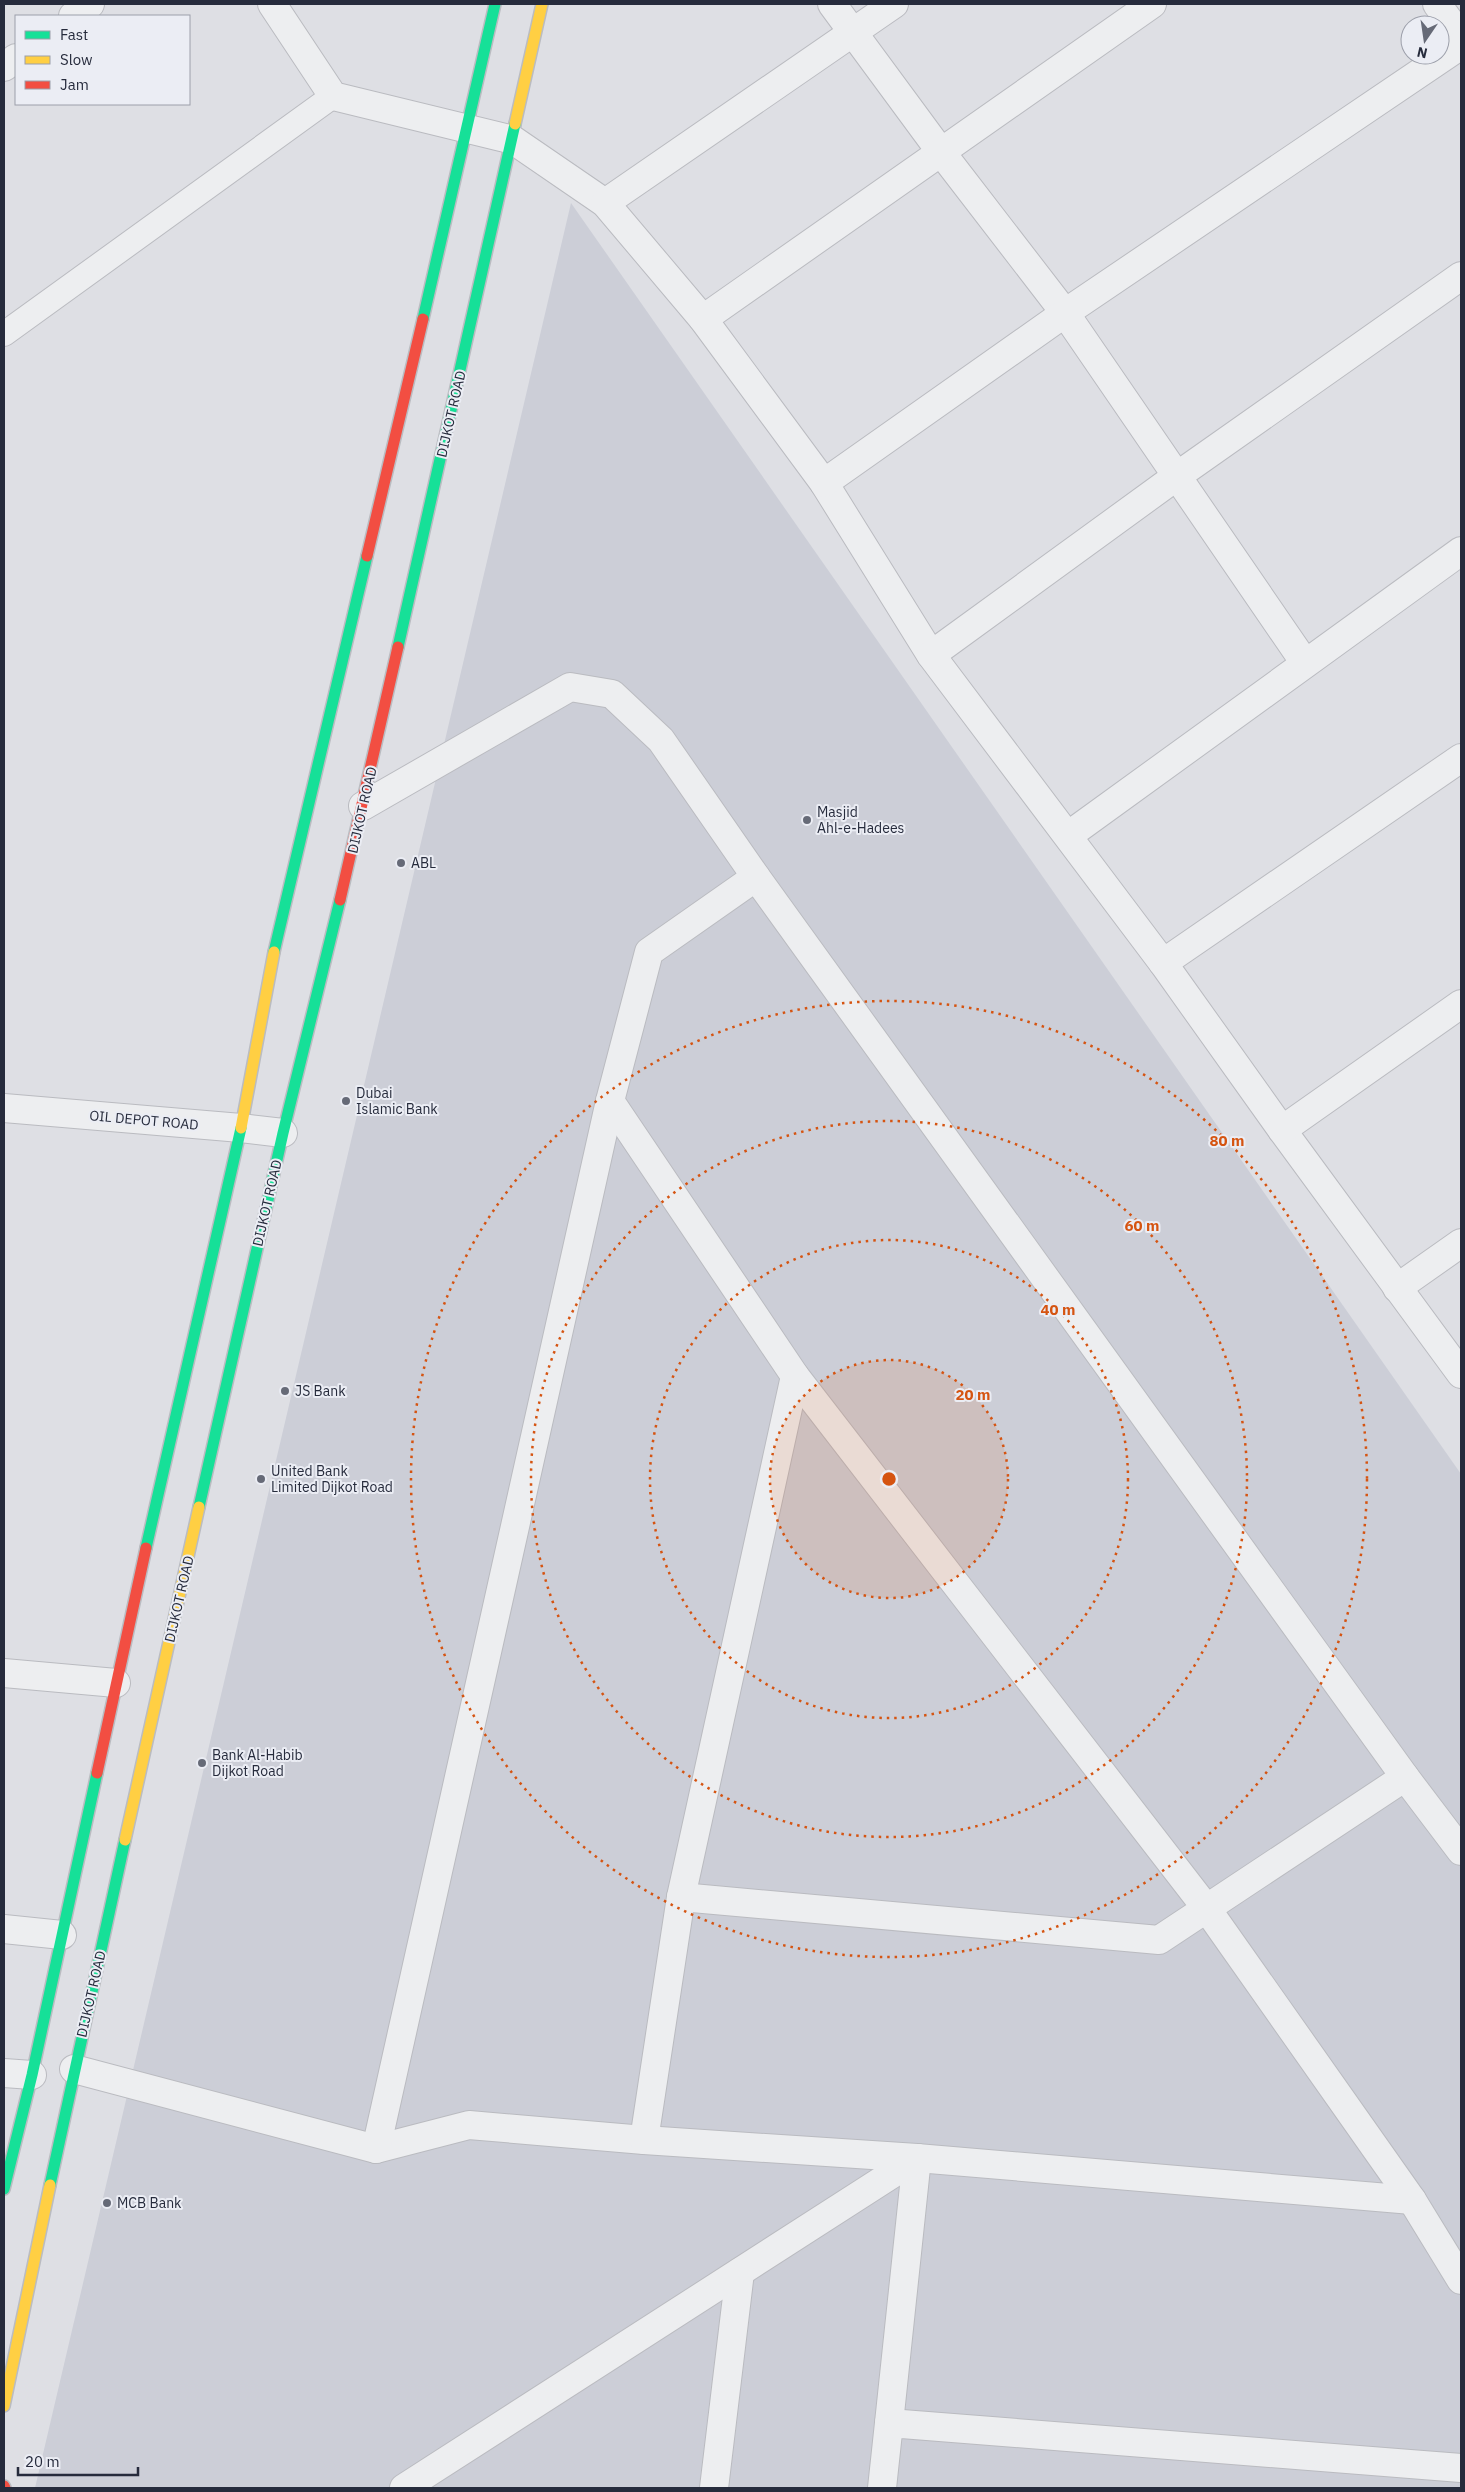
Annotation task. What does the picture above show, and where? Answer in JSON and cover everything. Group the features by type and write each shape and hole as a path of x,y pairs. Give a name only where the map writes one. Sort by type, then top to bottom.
{"main road":[{"path":"4,2189 32,2075 116,1683 241,1128 266,984 468,128 495,4"},
{"name":"DIJKOT ROAD","path":"4,2406 74,2069 283,1133 363,806 542,4"}],"street":[{"path":"74,15 90,4"},
{"path":"272,4 333,96 512,140 605,203 703,319 824,483 931,655 1069,835 1163,962 1282,1130 1461,1374"},
{"path":"832,4 941,152 1066,313 1305,663"},
{"path":"605,203 894,4"},
{"path":"703,319 1152,4"},
{"path":"1437,4 1461,37"},
{"path":"824,483 1066,313 1461,45"},
{"path":"4,67 15,59"},
{"path":"931,655 1177,476 1461,276"},
{"path":"1069,835 1461,551"},
{"path":"363,806 570,687 612,694 661,740 756,877 1405,1777 1461,1851"},
{"path":"1163,962 1461,758"},
{"path":"376,2149 610,1101 649,952 756,877"},
{"path":"1282,1130 1461,1004"},
{"path":"610,1101 795,1376 1207,1910 1412,2200 1461,2280"},
{"name":"OIL DEPOT ROAD","path":"4,1108 283,1133"},
{"path":"1397,1288 1461,1243"},
{"path":"644,2140 681,1897 795,1376"},
{"path":"4,1673 116,1683"},
{"path":"681,1897 1159,1940 1207,1910 1405,1777"},
{"path":"4,1929 62,1935"},
{"path":"74,2069 376,2149 469,2125 644,2140 916,2158 1412,2200"},
{"path":"4,2073 32,2075"},
{"path":"404,2488 916,2158"},
{"path":"882,2488 916,2158"},
{"path":"714,2488 740,2272"},
{"path":"889,2423 1461,2468"}],"lane":[{"path":"4,334 333,96"}],"shaded area":[{"path":"571,203 1461,1474 1461,2488 35,2488"}],"traffic: fast":[{"path":"423,319 495,4"},
{"path":"398,647 515,124"},
{"path":"274,952 367,556"},
{"path":"199,1507 283,1133 340,900"},
{"path":"146,1548 241,1128"},
{"path":"4,2189 32,2075 97,1773"},
{"path":"50,2185 125,1840"}],"traffic: slow":[{"path":"515,124 542,4"},
{"path":"241,1128 274,952"},
{"path":"125,1840 199,1507"},
{"path":"4,2406 50,2185"}],"traffic: jam":[{"path":"367,556 423,319"},
{"path":"340,900 398,647"},
{"path":"97,1773 146,1548"}],"place":[{"name":"Masjid Ahl-e-Hadees","path":"807,820"},
{"name":"ABL","path":"401,863"},
{"name":"Dubai Islamic Bank","path":"346,1101"},
{"name":"JS Bank","path":"285,1391"},
{"name":"United Bank Limited Dijkot Road","path":"261,1479"},
{"name":"Bank Al-Habib Dijkot Road","path":"202,1763"},
{"name":"MCB Bank","path":"107,2203"}]}
